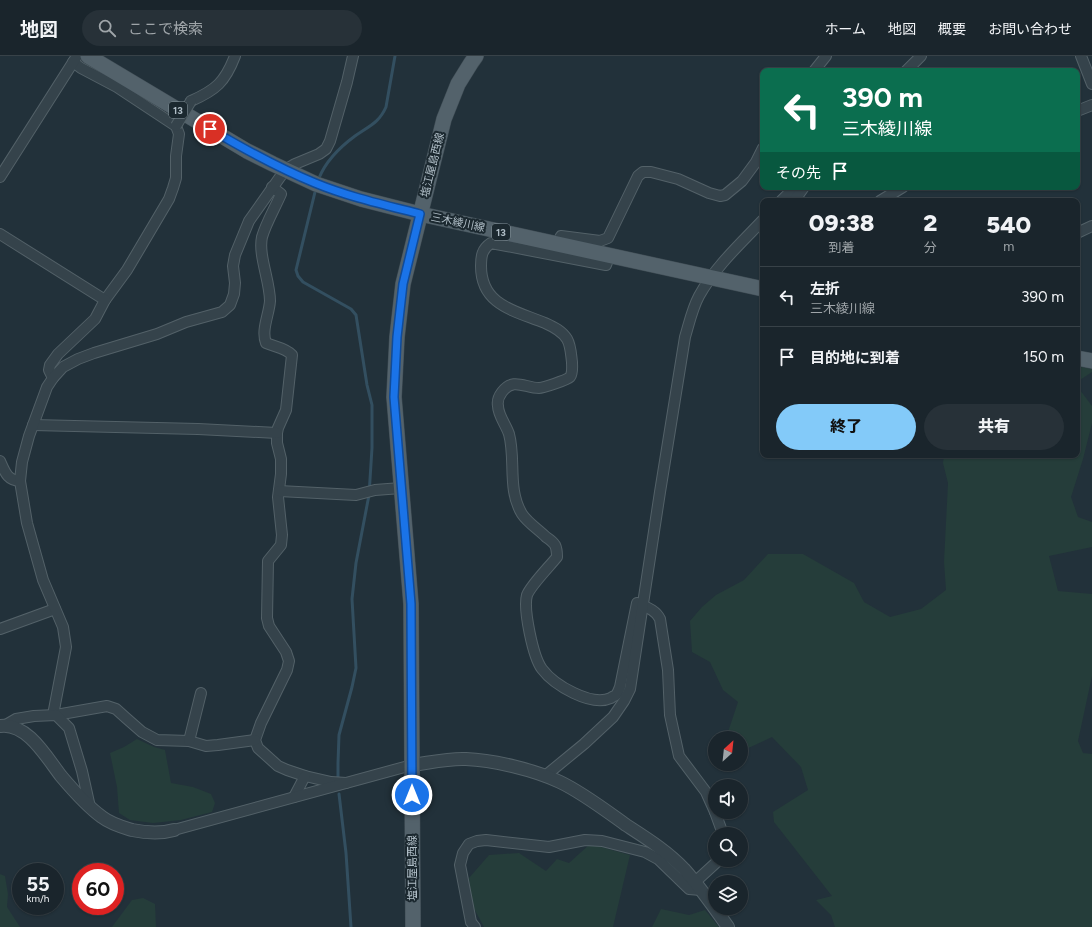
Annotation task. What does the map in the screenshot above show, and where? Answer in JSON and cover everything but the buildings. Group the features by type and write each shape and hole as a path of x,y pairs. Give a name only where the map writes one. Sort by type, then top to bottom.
{"main road":[{"name":"三木綾川線","path":"88,56 247,151 316,184 361,199 420,214 760,288"},
{"name":"塩江屋島西線","path":"413,927 411,604 394,397 397,337 403,284 444,119 458,84 476,56"},
{"path":"1080,359 1092,361"}],"street":[{"path":"176,126 191,101 206,94 222,82 235,56"},
{"path":"55,715 66,647 63,627 44,580 27,523 20,481 22,462 29,436 47,387 63,367 78,358 157,334 186,322 222,312 230,305 234,294 233,266 235,255 249,221 285,170 319,154 326,149 330,141 353,56"},
{"path":"816,68 826,56"},
{"path":"909,68 921,56"},
{"path":"1081,56 1092,84"},
{"path":"0,176 75,59 81,68 118,87 176,126 179,134 176,156 176,178 169,198 127,270 105,300 95,320 58,354 50,365 48,370 53,378"},
{"path":"1080,110 1092,105"},
{"path":"557,244 561,236 600,241 608,238 638,176 643,172 651,172 678,179 709,193 720,196 725,195 742,181 760,154"},
{"path":"272,187 281,194 262,238 262,252 270,301 264,337 266,343 288,351 292,355 286,410 277,433 277,443 281,459 278,498 282,535 281,545 268,562 267,618 269,626 286,652 289,661 287,670 261,723 255,740 258,748 278,766 305,776 331,782 346,783"},
{"path":"784,198 792,190"},
{"path":"885,198 898,190"},
{"path":"545,776 584,744 613,717 630,689 685,338 690,316 699,297 724,259 760,223"},
{"path":"1080,232 1092,226"},
{"path":"0,234 105,300"},
{"path":"610,255 606,265 492,243 483,251 481,258 481,275 492,298 504,307 519,314 555,327 568,339 570,348 572,371 570,377 564,381 539,388 516,384 508,386 502,392 498,401 498,408 511,443 513,489 517,503 522,514 555,545 557,551 556,556 531,588 528,595 526,604 529,630 540,668 548,677 575,694 591,700 606,700 616,695 620,687 637,603 658,614 668,670 670,715 679,756 708,796"},
{"path":"33,425 198,429 277,433"},
{"path":"0,461 8,476 14,481 20,481"},
{"path":"279,491 356,494 375,490 401,488"},
{"path":"0,629 55,609"},
{"path":"189,742 201,693"},
{"path":"2,726 16,719 55,715 107,706 116,710 142,732 157,740 189,742 206,746 255,740"},
{"path":"55,715 69,728 82,770 90,807"},
{"path":"2,726 14,728 30,738 40,747 61,776 90,807 102,817 119,826 149,833 174,830 412,765 465,759 524,769 560,782 672,857 698,886 728,927"},
{"path":"294,797 305,776"},
{"path":"474,927 471,922 460,865 466,848 469,844 477,841 486,840 549,847 585,840 602,841 645,852 658,859 689,889 698,886 713,867"}],"green space":[{"path":"1080,367 1092,369 1092,372 1080,380"},
{"path":"1080,390 1092,406 1092,423 1071,497 1078,517 1092,522 1092,547 1049,556 1058,591 1092,594 1092,676 1078,741 1083,753 1092,754 1092,927 835,927 831,915 816,900 832,896 774,822 773,812 808,790 801,767 772,737 748,748 748,731 728,731 738,702 723,690 710,662 692,652 690,621 702,607 716,595 744,580 768,554 803,554 854,583 864,602 890,617 921,609 946,590 944,562 948,483 943,463 944,458 1080,458"},
{"path":"137,739 154,747 165,750 171,783 193,787 211,794 215,803 212,812 181,820 153,823 130,820 119,813 117,787 110,753"},
{"path":"590,844 630,855 613,927 484,927 471,903 469,878 489,855 519,853 546,871 557,859 569,863"},
{"path":"0,874 5,876 8,894 7,907 20,927 0,927"},
{"path":"143,898 155,904 156,927 112,927 121,915 124,915 124,911 132,900"},
{"path":"661,909 689,915 705,910 719,927 652,927"}],"waterway":[{"path":"319,178 325,166 339,150 380,117 386,107 395,56"},
{"path":"315,192 296,270 298,276 303,282 351,309 356,315 367,385 372,405 372,448 369,495 356,563 352,599 356,668 339,735 338,777"},
{"path":"339,794 346,853 351,927"}],"route":[{"path":"210,129 247,151 316,184 361,199 420,214 403,284 394,378 394,397 411,604 412,795"}]}
